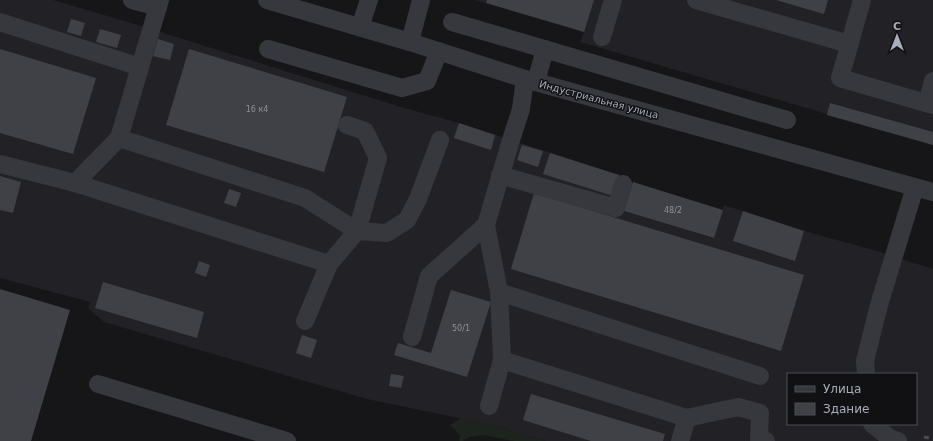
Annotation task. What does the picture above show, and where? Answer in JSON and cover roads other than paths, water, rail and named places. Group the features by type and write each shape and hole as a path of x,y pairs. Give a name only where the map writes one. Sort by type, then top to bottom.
{"street":[{"path":"75,183 119,138 159,3 132,0"},
{"name":"Индустриальная улица","path":"267,0 287,3 530,80 933,192"},
{"path":"360,27 369,0"},
{"path":"410,42 421,0"},
{"path":"602,36 613,0"},
{"path":"696,0 849,44"},
{"path":"862,0 840,78 930,104 933,81"},
{"path":"0,22 140,67"},
{"path":"452,22 787,120"},
{"path":"268,49 402,88 426,81 439,51"},
{"path":"489,406 502,360 499,292 486,225 530,80 545,49"},
{"path":"305,321 329,264 357,231 378,158 365,131 347,125"},
{"path":"119,138 305,198 357,231 387,233 407,220 418,199 440,140"},
{"path":"0,164 75,183 329,264"},
{"path":"500,175 616,208 623,184"},
{"path":"866,373 865,361 915,187"},
{"path":"412,337 429,276 486,225"},
{"path":"499,292 760,376"},
{"path":"502,360 687,418 738,407 760,414 759,438 766,441"},
{"path":"98,384 287,441"},
{"path":"680,441 687,418"},
{"path":"871,425 876,441"},
{"path":"872,425 891,440 898,441"}],"railway":[{"path":"924,437 933,439"}]}
